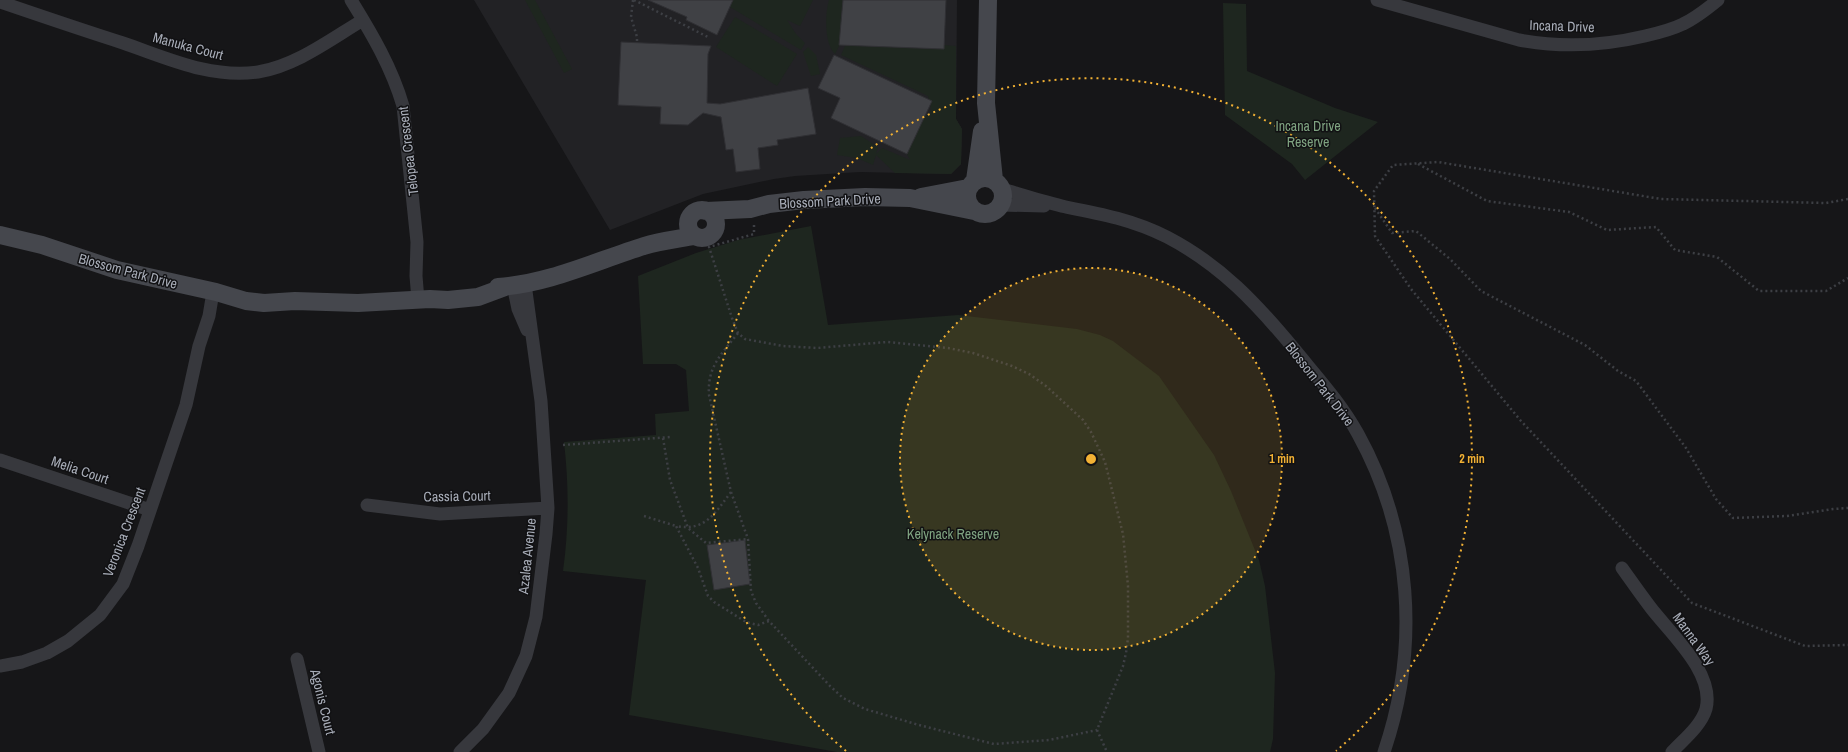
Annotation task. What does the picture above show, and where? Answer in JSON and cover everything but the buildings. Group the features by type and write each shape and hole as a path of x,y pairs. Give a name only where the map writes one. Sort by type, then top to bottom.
{"street":[{"name":"Telopea Crescent","path":"352,0 387,63 403,106 417,242 416,276 425,299"},
{"path":"986,103 999,191 997,210 986,215 974,211 967,201 986,103 988,0"},
{"name":"Incana Drive","path":"1376,0 1536,44 1576,46 1620,41 1669,30 1698,16 1718,0"},
{"name":"Manuka Court","path":"0,2 187,65 208,70 232,73 259,72 290,62 363,20"},
{"path":"971,184 984,178 999,191"},
{"name":"Blossom Park Drive","path":"910,198 971,184"},
{"name":"Blossom Park Drive","path":"999,191 1104,214 1146,228 1186,248 1222,272 1241,289 1329,391 1358,434 1379,479 1387,501 1400,552 1405,583 1407,630 1401,686 1394,720 1384,752"},
{"name":"Blossom Park Drive","path":"0,227 42,245 117,270 211,292 246,292 295,301 358,303 425,299 445,292 515,285 573,270 646,245 694,236 706,237 714,230 752,217 769,204 834,198 910,198 974,211"},
{"path":"694,236 688,225 698,213 710,213 715,220 714,230"},
{"name":"Blossom Park Drive","path":"646,245 698,213 752,217"},
{"name":"Blossom Park Drive","path":"0,235 42,245"},
{"name":"Azalea Avenue","path":"460,752 483,729 497,711 509,693 526,656 536,617 546,534 548,508 541,402 537,369 531,341 518,309 515,285"},
{"name":"Veronica Crescent","path":"0,666 22,662 47,653 68,641 100,615 123,584 130,568 186,405 199,346 200,314 211,292"},
{"name":"Melia Court","path":"0,460 150,510"},
{"name":"Cassia Court","path":"367,505 440,514 548,508"},
{"name":"Manna Way","path":"1622,568 1646,603 1693,661 1704,681 1706,702 1704,715 1672,752"},
{"name":"Agonis Court","path":"296,659 319,752"}],"path":[{"path":"637,43 637,37 631,17 633,0 708,37"},
{"path":"1848,199 1826,203 1661,198 1438,162 1393,165 1374,191 1375,236 1411,289 1521,421 1692,603 1805,646 1848,645"},
{"path":"1418,164 1487,201 1569,212 1607,230 1656,227 1675,250 1717,257 1759,291 1826,291 1848,278"},
{"path":"1374,208 1392,233 1416,231 1450,259 1481,291 1585,345 1618,371 1636,381 1686,448 1716,499 1733,518 1787,516 1848,508"},
{"path":"752,217 754,234 709,247 738,333 745,339 753,342 782,346 816,348 887,342 948,348 973,353 1012,366 1029,374 1046,386 1083,420 1091,432 1105,462 1123,534 1128,586 1128,638 1126,652 1123,666 1098,730 1107,752"},
{"path":"738,333 712,369 708,385 714,424 731,492 748,539 751,592 756,604 769,621 843,698 865,709 919,725 994,744 1049,740 1098,730"},
{"path":"563,445 670,437"},
{"path":"663,438 670,480 688,528 706,543 748,539"},
{"path":"644,516 676,526 688,528 698,526 706,522 731,492"},
{"path":"676,526 698,568 708,596 714,602 746,622 758,625 769,621"}],"shaded area":[{"path":"474,0 957,0 956,119 962,129 961,164 951,174 860,172 795,176 774,179 703,194 610,230"}],"green space":[{"path":"525,0 535,0 572,69 564,73"},
{"path":"733,0 813,0 800,26 787,20 796,34 805,43 801,50 730,7"},
{"path":"829,0 843,0 840,44 835,54 831,49 826,28"},
{"name":"Incana Drive Reserve","path":"1223,3 1246,4 1247,71 1335,108 1378,122 1305,180 1292,164 1225,115"},
{"path":"735,17 797,54 777,86 716,47"},
{"path":"847,23 857,46 944,49 944,45 956,46 956,119 962,129 961,164 951,174 895,173 876,155 873,165 857,158 837,155 840,138 861,136 878,147 876,154 882,148 910,160 907,154 925,115 928,115 931,109 928,96 841,55 845,46"},
{"path":"808,47 816,55 820,74 811,76 803,52"},
{"name":"Kelynack Reserve","path":"811,226 828,325 958,315 1077,329 1100,335 1113,341 1159,376 1214,455 1231,491 1259,560 1265,586 1275,673 1273,739 1270,752 837,752 629,715 646,580 563,571 568,506 564,442 656,435 655,414 689,411 686,370 676,364 643,364 638,276 696,253 738,240"}]}
